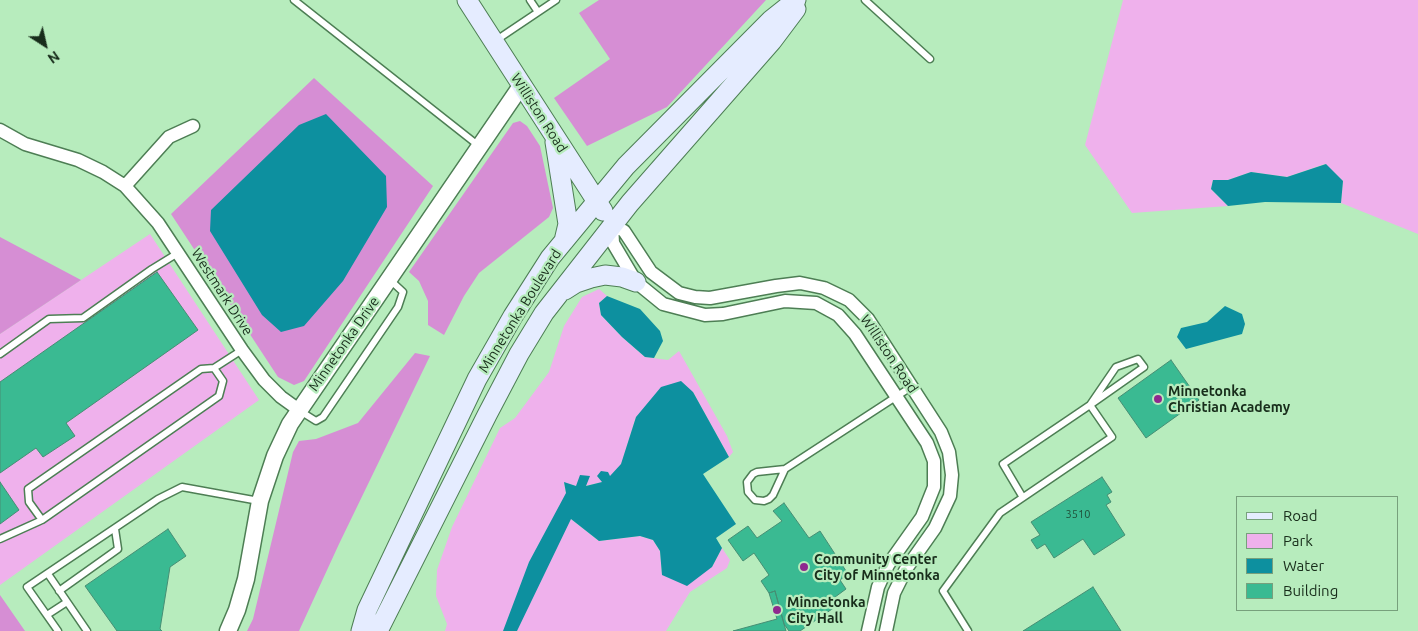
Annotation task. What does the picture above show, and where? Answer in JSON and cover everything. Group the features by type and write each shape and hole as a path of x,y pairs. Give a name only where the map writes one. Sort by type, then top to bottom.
{"main road":[{"name":"Williston Road","path":"467,0 612,226"},
{"name":"Minnetonka Boulevard","path":"361,631 367,610 478,379 550,258 626,166 771,20 796,0"},
{"name":"Minnetonka Boulevard","path":"378,631 508,374 532,333 558,295 630,203 772,41 802,0"},
{"path":"554,136 568,224 564,241"},
{"path":"558,295 576,283 604,275 622,277 636,282"}],"street":[{"name":"Minnetonka Drive","path":"228,631 237,610 246,579 260,501 275,456 299,410 521,86"},
{"path":"125,186 169,137 193,126"},
{"name":"Westmark Drive","path":"0,130 25,144 78,160 103,172 125,186 158,223 264,380 281,397 299,410"},
{"name":"Williston Road","path":"868,631 878,587 888,565 922,517 934,487 934,461 928,443 855,334 838,315 816,304 785,301 723,314 705,315 663,304 636,282 613,243 612,226 624,231 651,272 680,292 695,297 710,298 776,286 800,284 824,288 849,300 868,319 941,432 949,452 952,475 950,496 935,528 906,569 894,593 886,631"}],"lane":[{"path":"294,0 480,147"},
{"path":"530,0 538,12"},
{"path":"494,42 556,0"},
{"path":"864,0 930,59"},
{"path":"0,354 49,320 83,318 178,253"},
{"path":"299,410 316,421 323,417 350,378 398,307 403,292 389,279"},
{"path":"42,520 29,502 28,488 201,369 214,368 242,350"},
{"path":"1022,496 1003,464 1090,405 1144,367 1138,360 1116,367 1090,405"},
{"path":"0,539 42,520 219,396 223,381 214,368"},
{"path":"785,469 773,495 769,499 764,501 755,500 748,492 747,482 753,474 785,469 911,387"},
{"path":"968,631 942,592 1000,513 1022,496 1112,437 1090,405"},
{"path":"58,631 27,587 116,529 158,498 182,487 260,501"},
{"path":"60,591 118,549 116,529"},
{"path":"48,574 87,631"},
{"path":"47,615 66,602"}],"green space":[{"path":"1123,0 1418,0 1418,234 1341,203 1343,181 1325,164 1287,177 1251,172 1228,180 1213,180 1211,189 1228,206 1132,213 1085,145"},
{"path":"150,234 259,400 0,585 0,334"},
{"path":"599,289 607,296 599,303 601,315 645,357 668,360 679,351 727,436 733,452 729,457 693,392 636,417 621,465 603,482 585,486 564,483 571,519 599,541 640,536 653,540 660,551 662,575 712,567 722,548 730,560 727,568 690,592 666,631 445,631 447,624 436,596 437,570 452,527 500,428 515,418 549,372 564,326 582,297"}],"shaded area":[{"path":"599,0 766,0 667,107 587,146 554,98 610,59 579,13"},
{"path":"314,78 433,186 304,381 294,385 278,377 171,214"},
{"path":"520,121 527,126 540,146 553,208 549,217 479,273 464,296 444,335 428,325 428,301 419,281 409,272 513,123"},
{"path":"0,237 81,280 0,334"},
{"path":"415,353 430,356 299,631 247,631 253,619 293,452 299,441 316,439 358,423"},
{"path":"0,595 25,631 0,631"}],"water":[{"path":"326,114 386,176 387,207 343,281 304,326 281,332 262,315 210,231 211,210 299,125"},
{"path":"1326,164 1343,181 1341,203 1265,202 1228,206 1211,189 1213,180 1228,180 1251,172 1287,177"},
{"path":"607,296 640,309 660,331 663,341 654,358 645,357 601,315 599,303"},
{"path":"1225,306 1242,314 1245,324 1242,334 1186,349 1177,337 1181,328 1207,322"},
{"path":"681,381 693,392 729,457 703,474 736,524 716,538 722,548 712,567 687,586 662,575 660,551 653,540 640,536 599,541 571,519 517,631 503,631 529,562 566,493 564,482 576,486 580,475 590,476 586,486 602,482 597,476 601,471 608,472 610,476 621,464 636,417 661,387"}],"building":[{"path":"157,272 198,330 66,423 75,436 43,457 36,448 0,473 0,382"},
{"name":"Minnetonka Christian Academy","path":"1171,360 1199,400 1146,438 1118,398"},
{"path":"1102,477 1112,492 1107,495 1111,502 1106,505 1125,535 1094,555 1083,539 1054,558 1045,544 1037,549 1031,540 1040,535 1031,522"},
{"path":"0,482 19,510 0,524"},
{"name":"Community Center City of Minnetonka","path":"784,503 809,538 820,531 848,574 840,580 846,589 831,600 835,607 800,631 789,631 784,624 775,591 769,593 761,581 769,575 754,553 743,561 728,540 748,526 757,538 782,521 773,511"},
{"path":"168,529 186,556 170,567 160,629 162,631 117,631 85,586"},
{"path":"1093,587 1121,631 1023,631"},
{"name":"Minnetonka City Hall","path":"775,591 786,631 733,631 777,619 769,593"}],"place":[{"name":"Minnetonka Christian Academy","path":"1158,399"},
{"name":"Community Center City of Minnetonka","path":"804,567"},
{"name":"Minnetonka City Hall","path":"777,610"}]}
